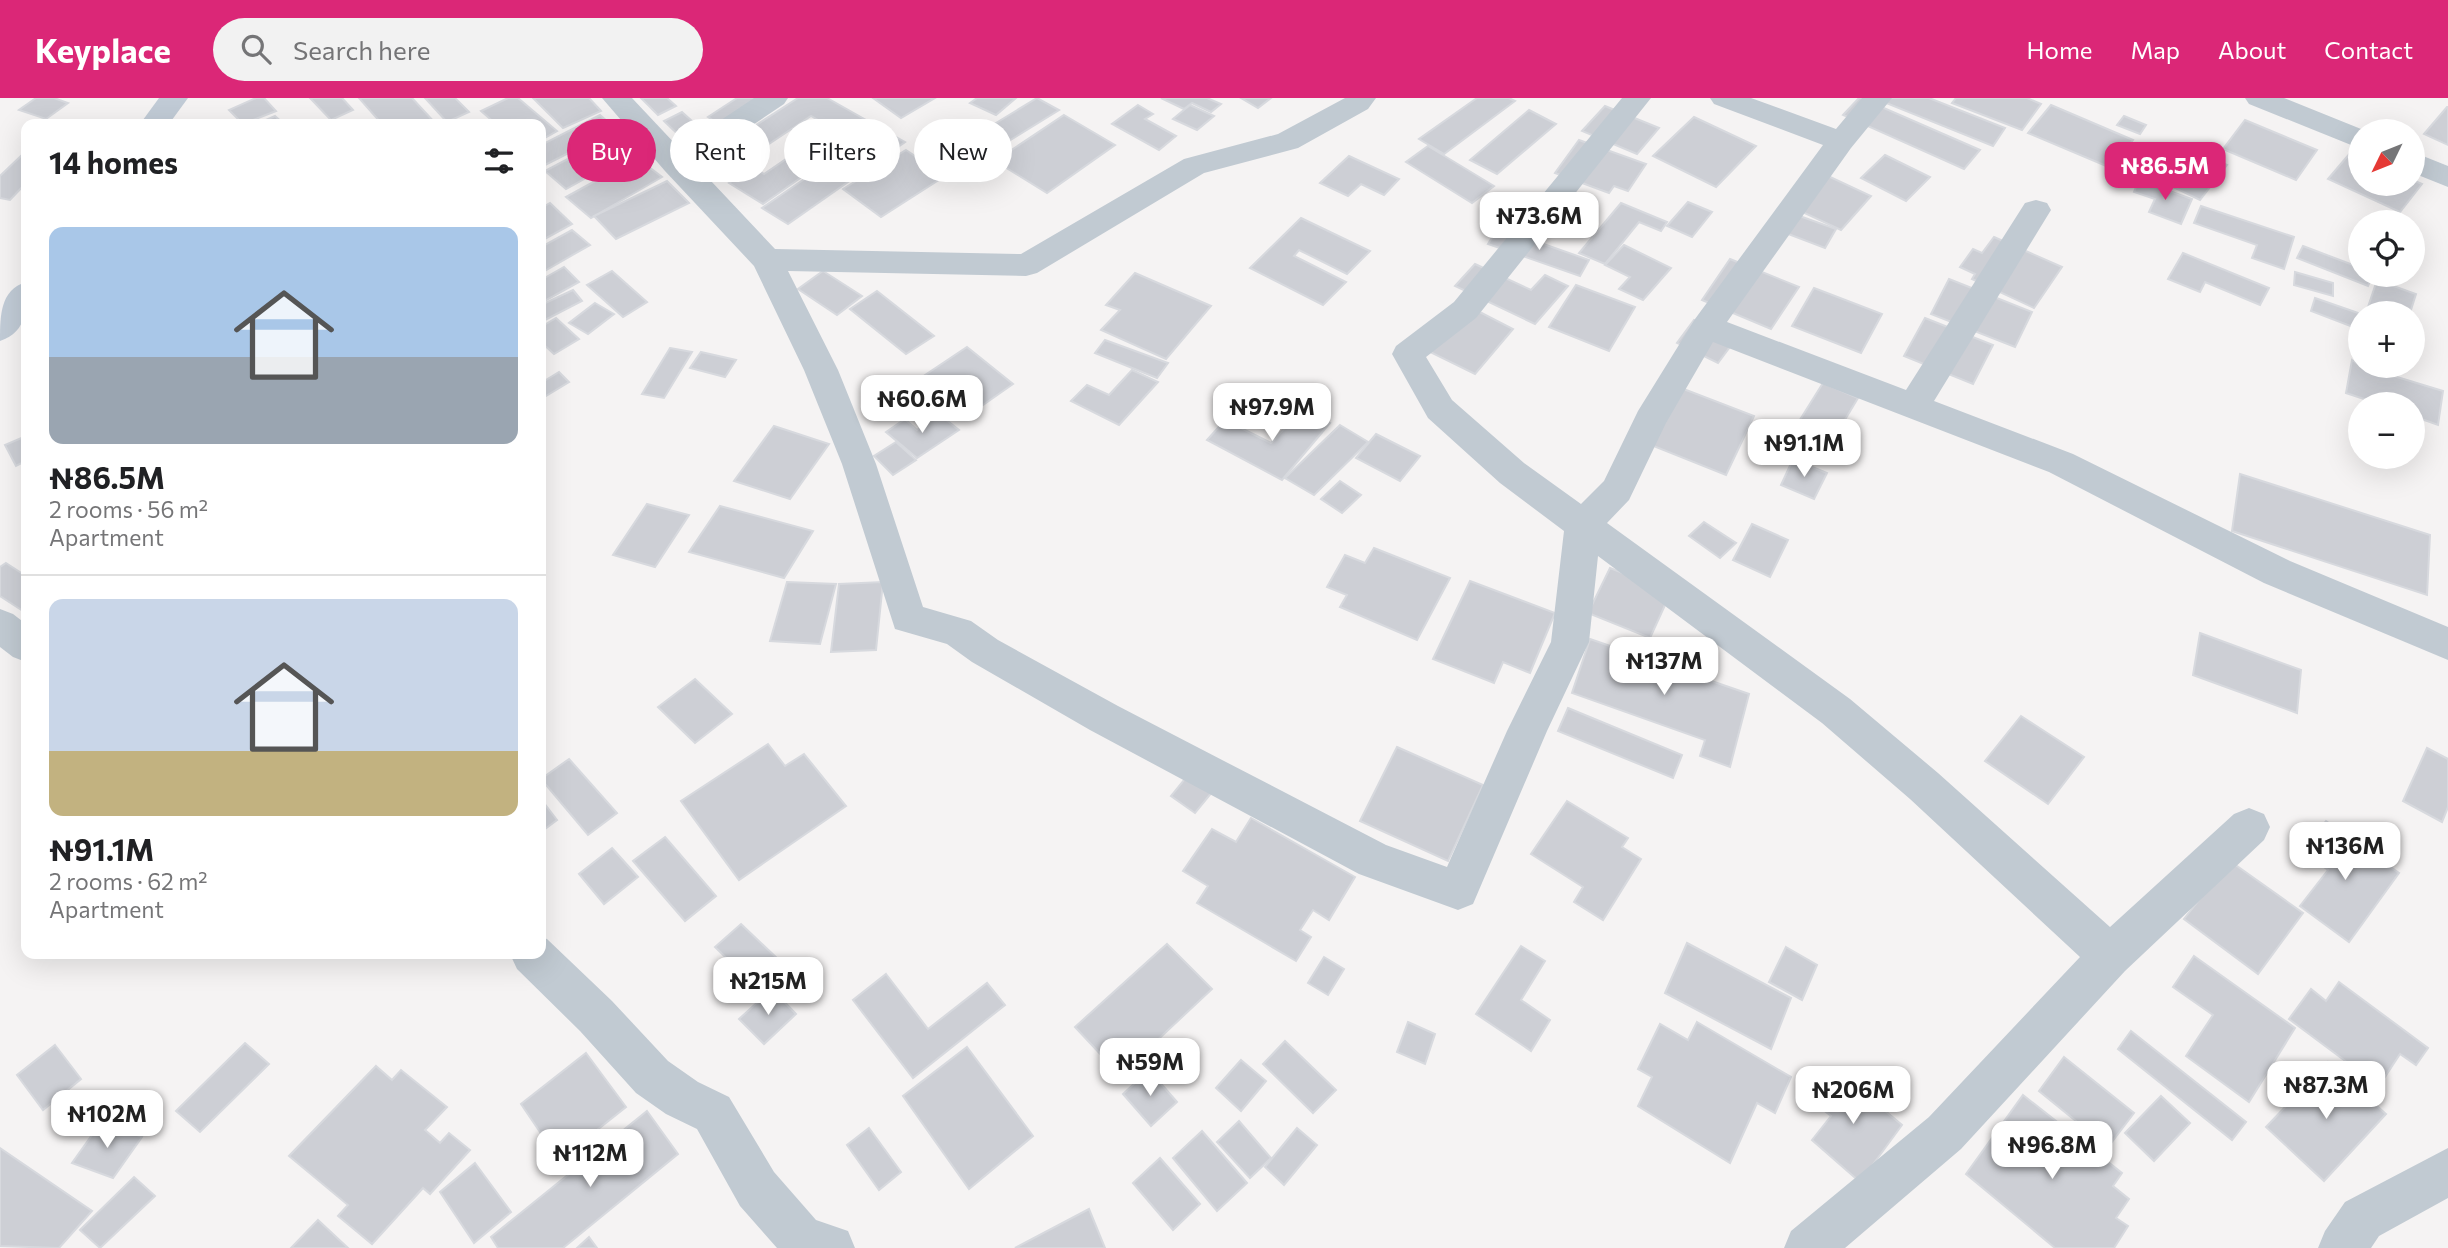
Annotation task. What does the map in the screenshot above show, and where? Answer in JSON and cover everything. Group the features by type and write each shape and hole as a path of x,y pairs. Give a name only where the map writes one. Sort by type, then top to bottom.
{"main road":[{"path":"158,119 174,98"},
{"path":"0,329 21,300"}],"street":[{"path":"616,98 670,158"},
{"path":"742,119 774,98"},
{"path":"767,260 1026,265 1194,166 1288,141 1358,103 1362,98"},
{"path":"1637,98 1465,310 1408,354 1440,409 1512,473 1836,711 1924,786 2110,956"},
{"path":"1724,98 1841,141"},
{"path":"692,182 767,260 821,370 854,452 908,618 958,632 985,651 1104,718 1374,860 1458,890 1527,732 1570,642 1583,524 1617,490 1650,420 1706,327 1841,141 1878,98"},
{"path":"2259,98 2348,136"},
{"path":"2426,168 2448,177"},
{"path":"1913,406 2036,210"},
{"path":"1706,327 2061,463 2277,572 2448,644"},
{"path":"0,625 21,642"},
{"path":"1808,1248 1945,1133 2110,956 2249,827"},
{"path":"537,959 596,1016 652,1077 682,1098 713,1114 757,1189 802,1240 831,1248"},
{"path":"2342,1248 2362,1219 2448,1172"}],"building":[{"path":"36,98 54,98 68,103 46,119 19,110"},
{"path":"256,98 264,98 276,111 256,119 238,119 229,110"},
{"path":"310,98 342,98 353,110 330,119"},
{"path":"359,98 412,98 431,119 378,119"},
{"path":"425,98 455,98 469,112 454,119 444,119"},
{"path":"508,98 518,98 543,119 490,119 481,111"},
{"path":"533,98 589,98 601,111 583,119 567,119 567,126 563,128"},
{"path":"641,98 667,98 676,106 658,115"},
{"path":"737,98 769,98 736,119 708,117"},
{"path":"798,98 827,98 864,119 816,119 811,116 806,119 784,119 784,134 770,143 770,119 765,119"},
{"path":"873,98 935,98 901,118"},
{"path":"977,98 1016,98 996,115 970,103"},
{"path":"1037,98 1059,110 1012,139 1012,119 1003,119"},
{"path":"1161,98 1207,98 1221,104 1211,112 1192,103 1184,109"},
{"path":"1241,98 1271,98 1258,108"},
{"path":"1477,98 1509,98 1515,101 1444,154 1419,139"},
{"path":"1859,98 1980,150 1964,169 1843,115"},
{"path":"1874,98 1929,98 2005,128 1993,146"},
{"path":"1956,98 2027,98 2041,104 2022,130 1952,103"},
{"path":"1138,105 1153,114 1145,119 1176,136 1159,150 1112,124"},
{"path":"1190,105 1214,116 1197,130 1173,119"},
{"path":"2051,105 2133,140 2111,168 2028,133"},
{"path":"1605,106 1659,128 1637,154 1582,131"},
{"path":"2448,107 2448,145 2426,135"},
{"path":"1529,110 1556,124 1497,174 1470,160"},
{"path":"682,112 690,119 670,119 670,127 664,121"},
{"path":"1064,115 1115,145 1047,193 1012,171 1012,150"},
{"path":"2124,116 2146,125 2140,134 2117,125"},
{"path":"1694,117 1756,146 1716,187 1653,156"},
{"path":"2245,120 2317,150 2296,180 2223,149"},
{"path":"546,122 557,131 546,137"},
{"path":"567,132 567,154 546,164 546,142"},
{"path":"1579,140 1646,164 1628,191 1614,186 1609,193 1555,173"},
{"path":"1428,146 1494,186 1472,203 1406,162"},
{"path":"906,150 914,155 914,182 936,182 881,217 843,189 854,182 900,182 900,154"},
{"path":"2202,154 2227,165 2200,200 2175,188"},
{"path":"1885,155 1930,177 1906,201 1861,178"},
{"path":"21,156 21,188 10,200 0,198 0,176"},
{"path":"1349,156 1399,179 1384,195 1361,184 1348,196 1320,183"},
{"path":"2348,156 2348,188 2328,179"},
{"path":"567,159 567,182 579,182 566,189 546,172"},
{"path":"784,160 784,182 795,182 763,204 729,183 770,182 770,170"},
{"path":"1813,169 1871,196 1841,230 1783,203"},
{"path":"2139,180 2192,199 2181,224 2149,212 2155,199 2134,192"},
{"path":"667,181 689,203 616,239 594,216"},
{"path":"593,182 653,182 591,218 566,197"},
{"path":"800,182 848,182 788,224 762,208"},
{"path":"2365,196 2413,196 2402,210 2396,210"},
{"path":"1518,202 1544,213 1528,232 1502,221"},
{"path":"1688,202 1712,212 1692,237 1667,226"},
{"path":"550,203 572,224 546,238 546,205"},
{"path":"1621,203 1667,222 1661,231 1639,222 1605,264 1579,253"},
{"path":"2201,206 2294,237 2284,269 2252,258 2257,245 2194,223"},
{"path":"1794,214 1836,229 1825,248 1783,232"},
{"path":"1301,218 1370,251 1347,274 1299,250 1294,256 1346,282 1323,305 1250,268"},
{"path":"1498,228 1589,260 1580,276 1488,244"},
{"path":"572,230 590,245 546,270 546,244"},
{"path":"1994,237 2062,267 2034,308 1972,279 1975,274 1960,267 1973,249 1982,253"},
{"path":"1624,245 1671,268 1643,300 1619,289 1630,277 1605,265"},
{"path":"2303,246 2348,263 2348,278 2297,258"},
{"path":"2183,253 2269,288 2260,305 2205,282 2200,292 2168,279"},
{"path":"1730,259 1799,287 1771,329 1702,300"},
{"path":"1475,264 1531,290 1545,275 1568,286 1535,324 1455,286"},
{"path":"564,267 579,282 546,300 546,277"},
{"path":"612,271 647,302 623,317 587,285"},
{"path":"823,271 862,296 837,315 798,289"},
{"path":"2295,272 2333,283 2333,296 2294,285"},
{"path":"1135,273 1211,306 1166,359 1101,330 1120,310 1106,305"},
{"path":"1949,279 2032,312 2015,347 1931,314"},
{"path":"1576,285 1635,307 1609,351 1549,327"},
{"path":"2375,287 2396,287 2416,294 2414,301 2370,301"},
{"path":"1814,288 1882,314 1861,353 1792,326"},
{"path":"573,290 582,301 546,319 546,303"},
{"path":"877,291 934,336 906,354 850,309"},
{"path":"2315,298 2348,309 2348,325 2311,311"},
{"path":"595,303 614,314 588,334 569,323"},
{"path":"1468,306 1513,329 1475,374 1428,351"},
{"path":"556,318 579,339 554,354 546,347 546,324"},
{"path":"1925,318 1993,345 1973,384 1904,356"},
{"path":"1694,320 1735,340 1718,363 1677,343"},
{"path":"1105,340 1168,363 1157,378 1095,353"},
{"path":"967,347 1013,384 963,419 916,381"},
{"path":"670,348 692,352 664,398 642,394"},
{"path":"701,352 736,360 725,377 690,368"},
{"path":"1132,370 1158,382 1119,425 1071,401 1087,385 1109,395"},
{"path":"559,372 569,382 546,396 546,380"},
{"path":"2349,378 2400,378 2443,391 2438,425 2425,420 2425,392 2346,393"},
{"path":"1823,383 1858,398 1831,443 1796,426"},
{"path":"1681,388 1754,416 1726,475 1651,445"},
{"path":"1302,409 1330,423 1282,480 1207,440 1225,420 1271,443"},
{"path":"940,415 959,430 917,458 886,432 905,419 917,430"},
{"path":"1340,425 1368,442 1314,495 1285,478"},
{"path":"774,426 829,444 790,499 734,481"},
{"path":"1376,434 1420,456 1400,481 1356,458"},
{"path":"21,438 21,464 16,466 5,445"},
{"path":"896,442 916,460 893,475 874,456"},
{"path":"1793,459 1827,473 1814,499 1781,485"},
{"path":"2240,474 2430,535 2427,595 2232,531"},
{"path":"1340,481 1361,495 1342,513 1321,499"},
{"path":"647,504 689,515 655,567 613,555"},
{"path":"720,506 813,531 784,578 689,552"},
{"path":"1704,522 1736,543 1720,558 1689,536"},
{"path":"1752,524 1788,540 1770,577 1733,560"},
{"path":"1374,548 1450,578 1417,640 1340,607 1347,595 1327,587 1345,555 1365,563"},
{"path":"6,563 21,573 21,610 0,596 0,567"},
{"path":"1610,568 1671,592 1650,638 1588,613"},
{"path":"1470,581 1555,613 1530,673 1503,662 1494,683 1433,659"},
{"path":"787,582 836,584 820,644 770,641"},
{"path":"883,582 876,650 831,652 839,584"},
{"path":"2200,633 2301,670 2297,713 2193,675"},
{"path":"1590,639 1749,694 1730,767 1700,756 1705,740 1572,693"},
{"path":"695,679 732,714 695,743 658,707"},
{"path":"1568,708 1682,755 1673,778 1558,731"},
{"path":"2021,716 2084,757 2048,804 1985,761"},
{"path":"768,744 785,766 804,754 846,806 739,880 681,801"},
{"path":"1397,747 1483,785 1448,861 1360,821"},
{"path":"2427,748 2448,759 2448,807 2442,822 2403,801"},
{"path":"569,759 617,813 588,835 546,785 546,775"},
{"path":"1188,775 1213,791 1195,813 1171,796"},
{"path":"1567,801 1628,838 1622,847 1641,859 1603,920 1574,902 1583,887 1531,854"},
{"path":"546,806 557,820 546,828"},
{"path":"1251,818 1355,877 1329,920 1313,910 1300,930 1311,937 1296,961 1197,903 1208,886 1183,871 1212,829 1236,842"},
{"path":"2326,821 2399,873 2349,942 2300,906 2328,870 2302,851"},
{"path":"665,837 716,896 685,921 633,861"},
{"path":"612,848 638,877 604,904 579,874"},
{"path":"2230,861 2303,913 2258,974 2184,919"},
{"path":"741,924 780,961 754,985 715,947"},
{"path":"1687,943 1791,998 1771,1049 1665,993"},
{"path":"1167,944 1212,989 1120,1075 1075,1027"},
{"path":"1521,946 1545,961 1521,1000 1550,1020 1531,1051 1476,1014"},
{"path":"1786,947 1817,965 1802,1000 1769,982"},
{"path":"2194,956 2295,1028 2249,1102 2186,1056 2213,1015 2173,987"},
{"path":"1324,957 1344,969 1328,995 1308,983"},
{"path":"886,974 928,1029 987,983 1005,1005 913,1078 853,1000"},
{"path":"2339,982 2428,1048 2416,1065 2400,1054 2379,1086 2289,1019 2311,989 2326,1001"},
{"path":"772,989 796,1014 764,1044 739,1019"},
{"path":"1408,1022 1435,1034 1425,1064 1397,1052"},
{"path":"1697,1022 1791,1077 1775,1113 1757,1103 1730,1163 1638,1106 1652,1077 1638,1069 1660,1024 1688,1040"},
{"path":"2131,1031 2246,1122 2232,1140 2118,1049"},
{"path":"1285,1041 1336,1090 1313,1113 1263,1064"},
{"path":"245,1043 269,1064 200,1132 176,1111"},
{"path":"55,1045 81,1079 43,1110 17,1075"},
{"path":"967,1047 1033,1136 969,1189 903,1096"},
{"path":"586,1053 626,1107 559,1160 521,1104"},
{"path":"2064,1057 2134,1113 2108,1147 2039,1091"},
{"path":"1241,1060 1266,1081 1241,1111 1216,1088"},
{"path":"2328,1062 2386,1114 2324,1181 2266,1127"},
{"path":"376,1066 392,1080 401,1070 447,1107 425,1130 440,1143 449,1133 470,1150 430,1194 423,1188 372,1244 338,1216 348,1205 289,1156"},
{"path":"1835,1069 1902,1125 1860,1182 1812,1140 1831,1116 1811,1100"},
{"path":"1149,1070 1177,1102 1151,1126 1123,1094"},
{"path":"2023,1095 2122,1173 2113,1186 2129,1199 2116,1218 2128,1226 2114,1248 2055,1248 1966,1174"},
{"path":"2161,1096 2190,1123 2154,1161 2125,1133"},
{"path":"647,1111 678,1154 563,1248 498,1248 491,1237"},
{"path":"102,1121 142,1137 113,1178 72,1163"},
{"path":"1239,1121 1271,1158 1250,1178 1217,1142"},
{"path":"869,1128 901,1172 879,1190 847,1145"},
{"path":"1297,1128 1317,1145 1284,1185 1265,1167"},
{"path":"1202,1131 1247,1183 1217,1211 1173,1158"},
{"path":"0,1148 92,1211 59,1248 0,1246"},
{"path":"1160,1158 1200,1204 1173,1230 1133,1183"},
{"path":"475,1163 511,1212 474,1243 440,1192"},
{"path":"134,1177 155,1196 100,1248 80,1230"},
{"path":"1089,1209 1105,1248 1015,1248"},
{"path":"318,1220 348,1248 291,1248"},
{"path":"589,1237 597,1248 577,1248"}]}
